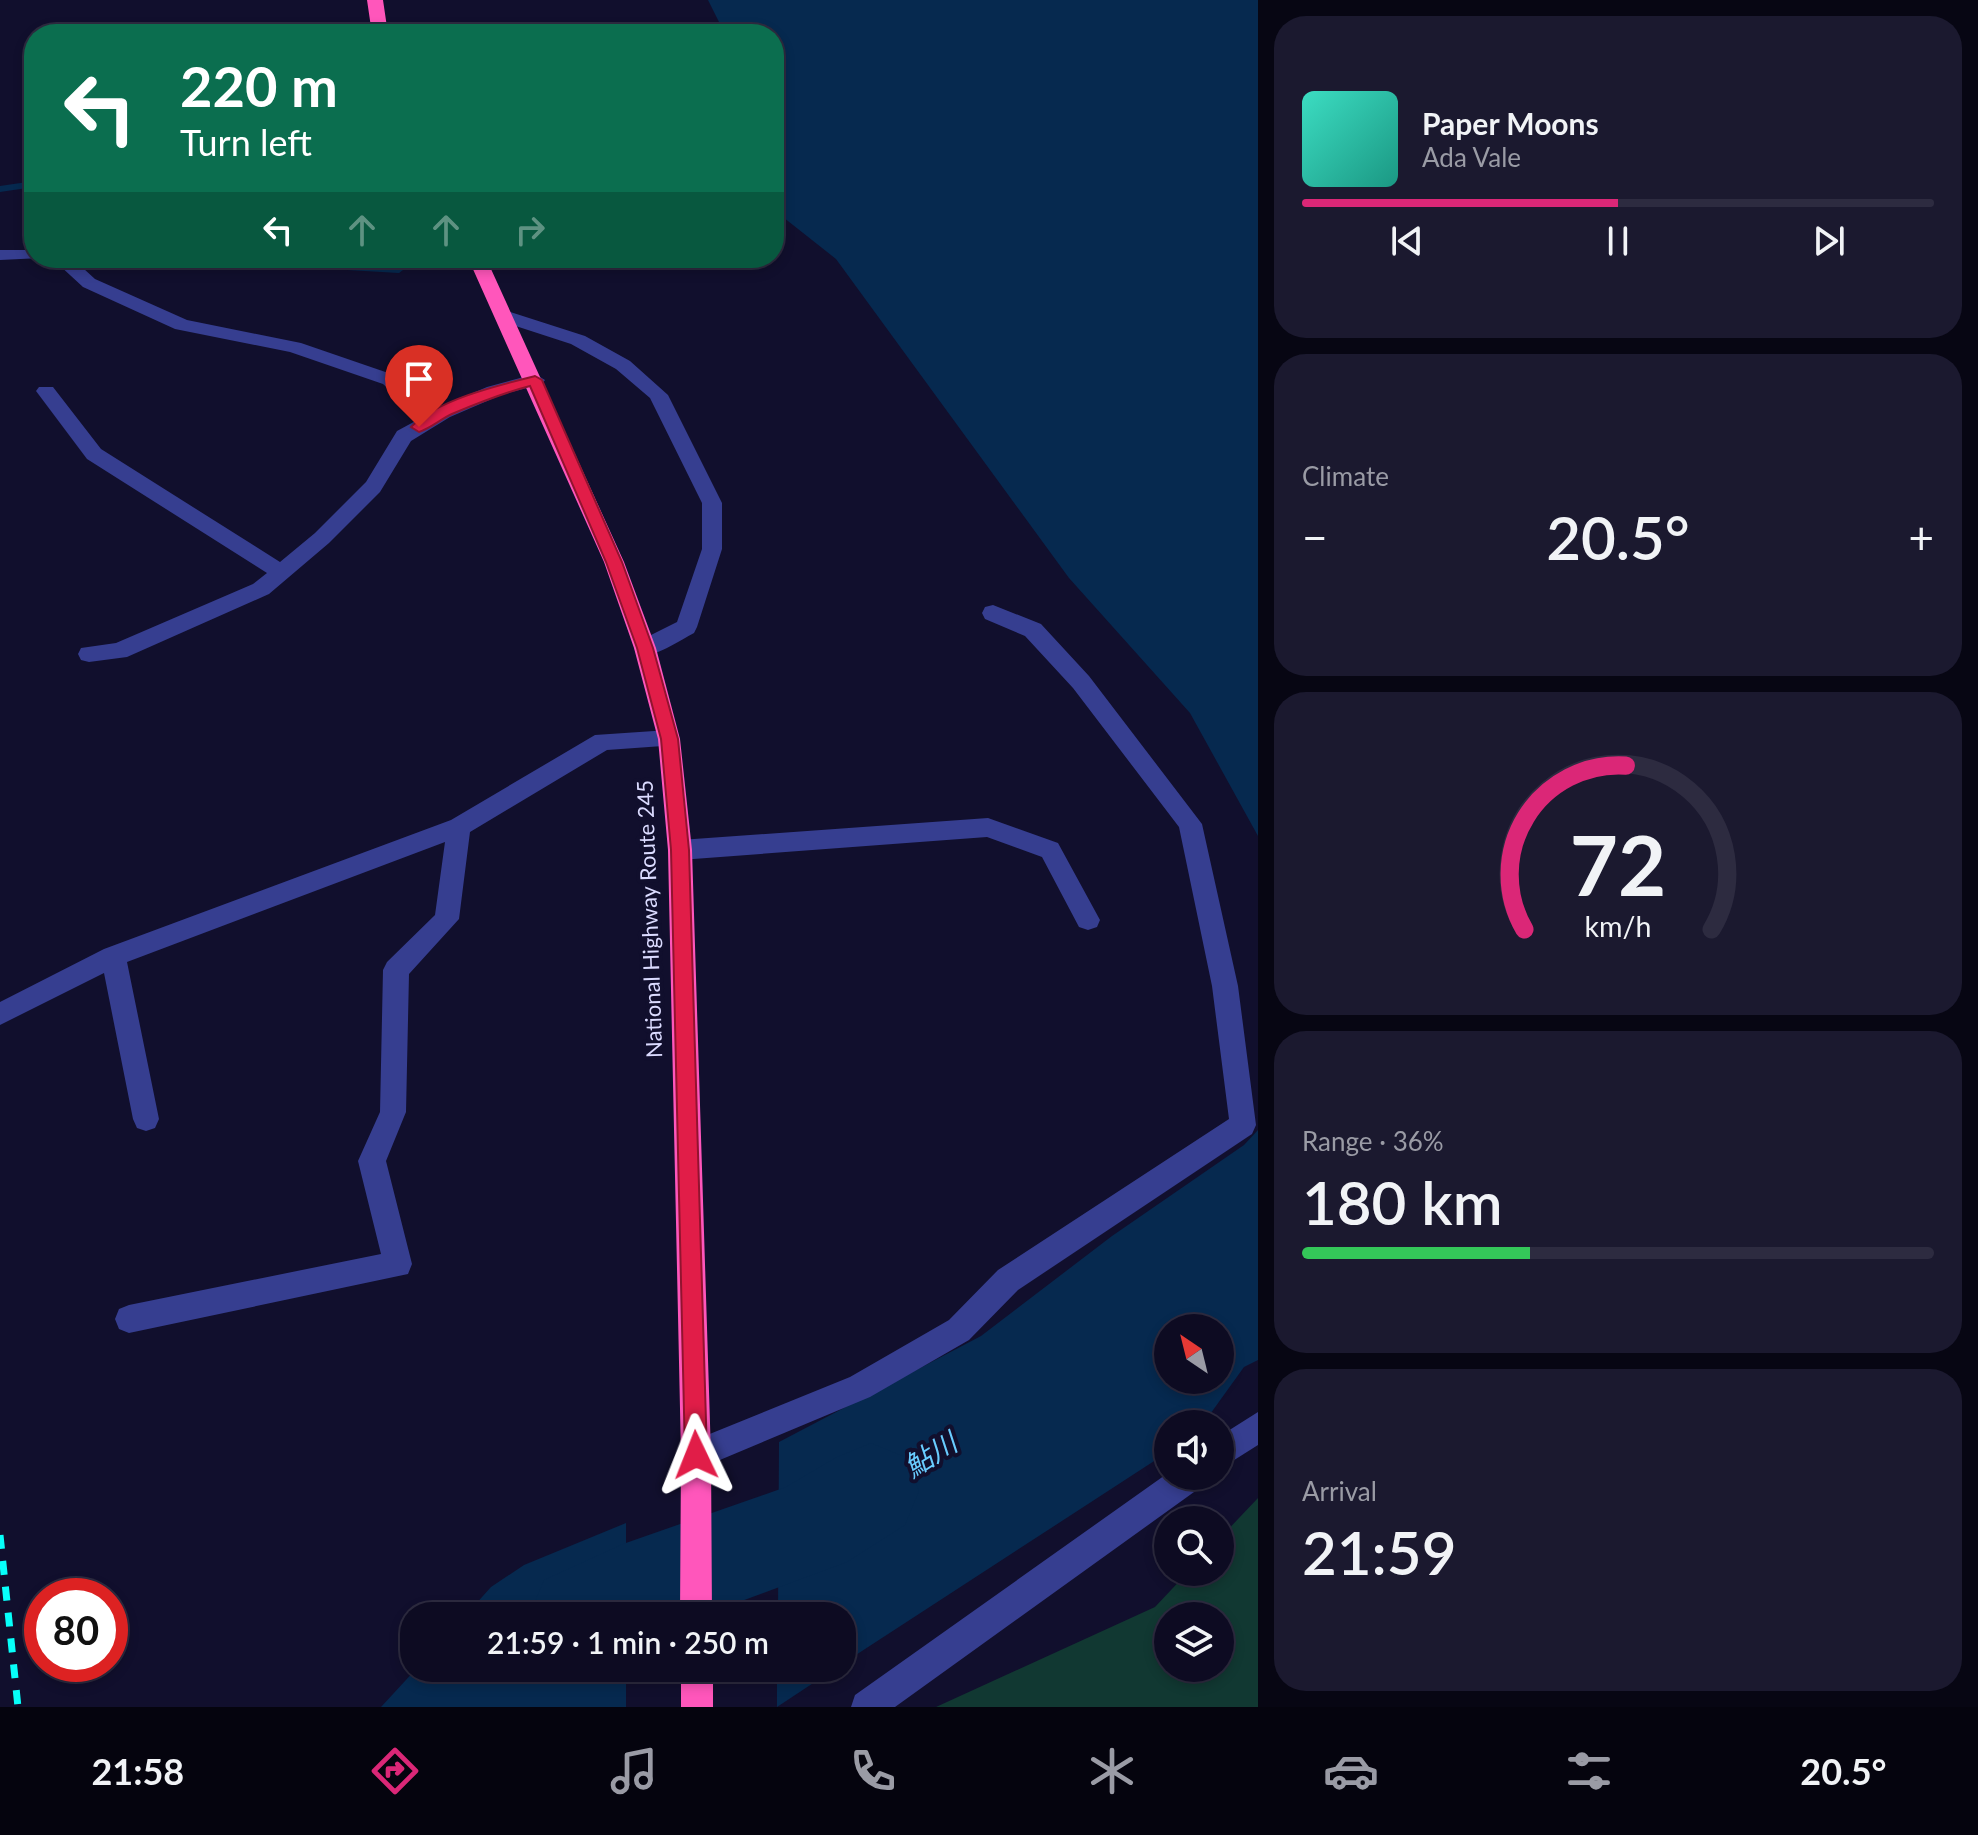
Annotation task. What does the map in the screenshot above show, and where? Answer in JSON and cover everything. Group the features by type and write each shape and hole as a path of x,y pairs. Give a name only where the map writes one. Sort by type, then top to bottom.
{"highway":[{"path":"375,0 379,24"},
{"name":"National Highway Route 245","path":"482,268 535,380 614,562 645,648 669,739 680,850 696,1462 696,1602"}],"street":[{"path":"0,255 24,255"},
{"path":"73,268 89,283 182,325 294,347 390,380 433,418"},
{"path":"504,316 578,340 623,365 658,395 712,503 712,549 686,627 645,648"},
{"path":"89,654 119,651 261,589 322,538 373,487 404,436 433,418 494,391 535,380"},
{"path":"46,391 94,454 281,572"},
{"path":"696,1462 860,1387 959,1330 1008,1280 1243,1125 1225,986 1190,824 1081,682 1033,630 993,613"},
{"path":"0,1014 113,956 459,827 603,741 669,739"},
{"path":"129,1319 398,1264 372,1161 393,1112 396,970 447,919 459,827"},
{"path":"680,850 988,827 1050,850 1088,920"},
{"path":"113,956 146,1119"},
{"path":"1234,1444 1258,1427"},
{"path":"867,1707 1170,1490"}],"green space":[{"path":"1258,1498 1258,1707 936,1707 1154,1607 1154,1682 1234,1682 1234,1602 1160,1602 1175,1586 1234,1586 1234,1523"}],"water":[{"path":"708,0 1258,0 1258,836 1190,713 1069,578 836,259 784,218 784,24 720,24"},
{"path":"1258,1130 1258,1360 1244,1367 1234,1381 1234,1314 1154,1314 1154,1394 1225,1394 1213,1410 1154,1410 1154,1461 856,1655 856,1602 778,1602 779,1442 981,1336 1112,1236 1244,1145"},
{"path":"626,1523 626,1602 478,1602 491,1587 524,1565"},
{"path":"404,1682 626,1682 626,1707 381,1707"},
{"path":"777,1682 815,1682 777,1707"}],"waterway":[{"path":"0,189 24,185"},
{"path":"365,268 399,270"},
{"name":"鮎川","path":"607,1602 812,1527 871,1491"}],"railway":[{"path":"0,1535 18,1707"}],"route":[{"path":"419,427 494,391 535,380 614,562 645,648 669,739 680,850 696,1455"}]}
